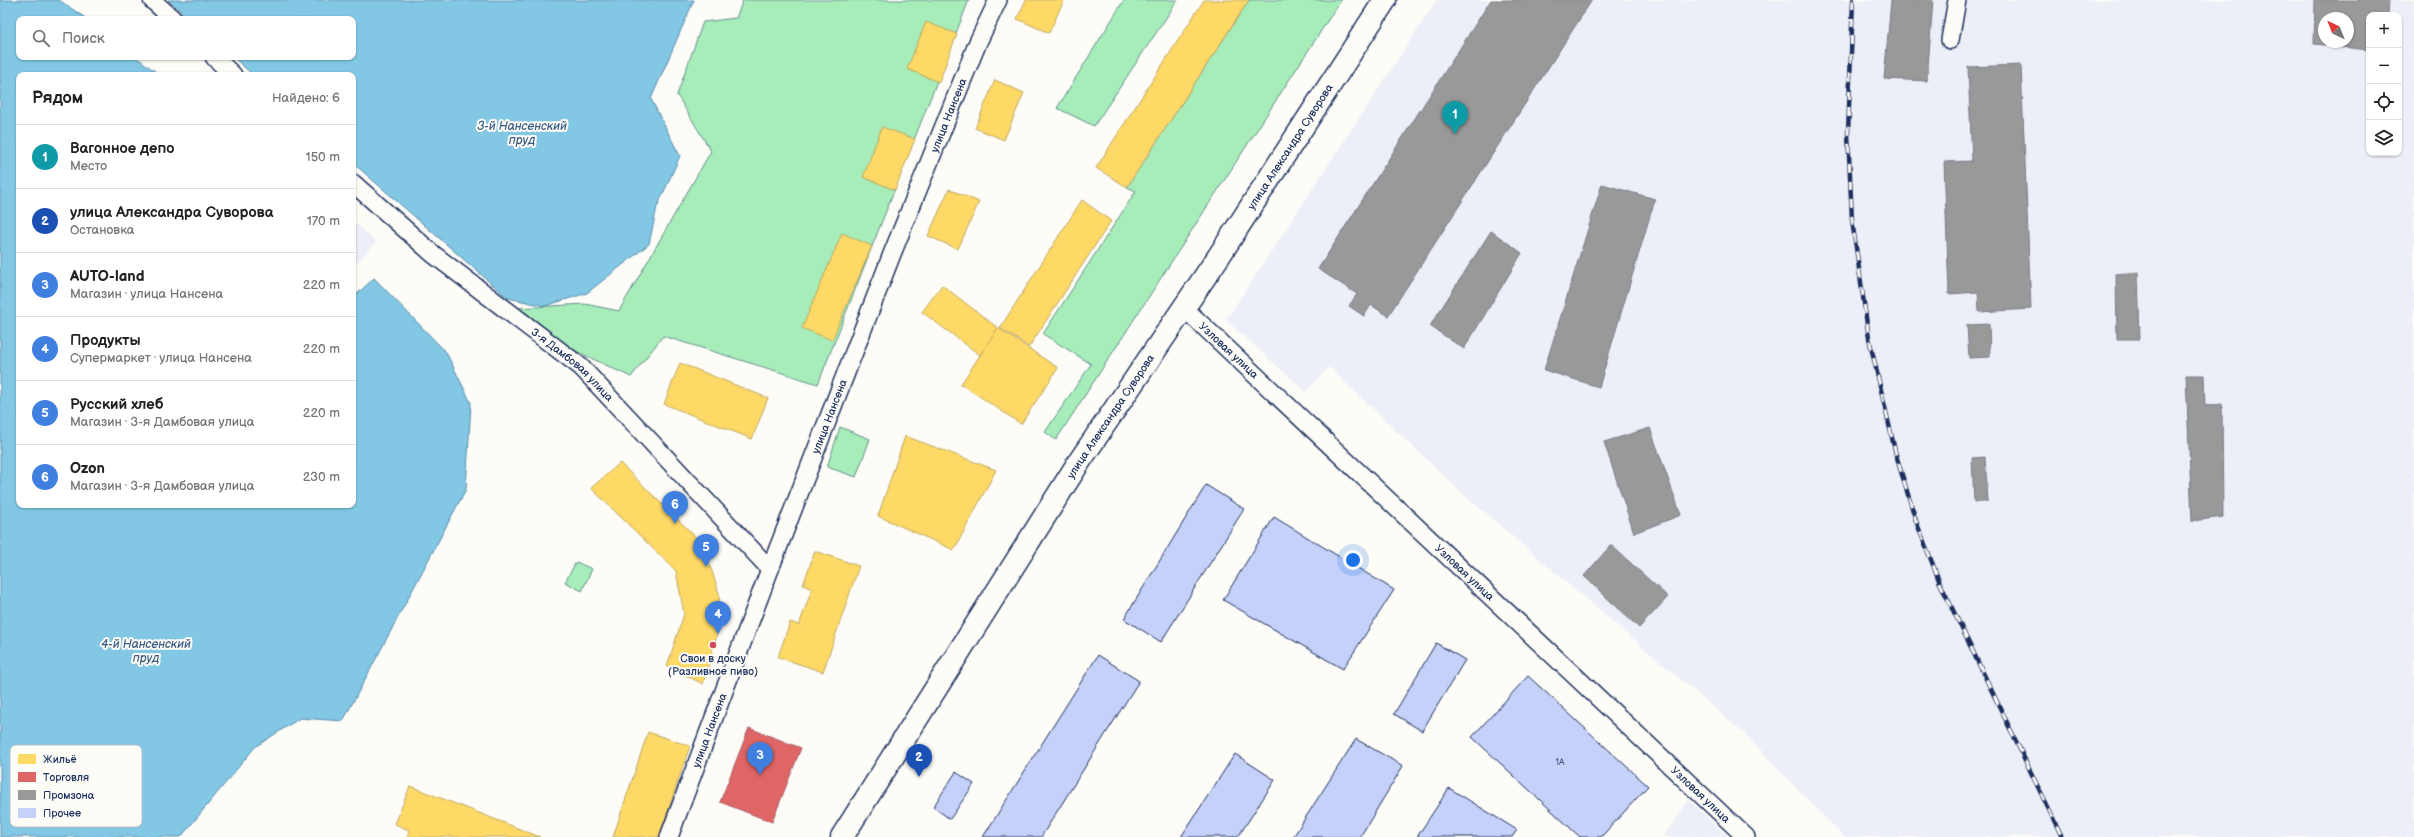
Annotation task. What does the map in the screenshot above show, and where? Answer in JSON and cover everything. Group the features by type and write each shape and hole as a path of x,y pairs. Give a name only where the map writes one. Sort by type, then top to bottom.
{"main road":[{"name":"улица Александра Суворова","path":"842,837 1079,462 1183,306 1219,256 1385,0"}],"street":[{"path":"152,0 170,16"},
{"name":"улица Нансена","path":"669,837 770,569 895,246 978,42 998,0"},
{"path":"1950,40 1957,0"},
{"path":"217,60 230,72"},
{"name":"3-я Дамбовая улица","path":"356,186 433,254 581,367 770,569"},
{"name":"Узловая улица","path":"1183,306 1746,837"}],"shaded area":[{"path":"1437,0 2414,0 2414,837 1844,837 1744,733 1464,495 1329,367 1306,392 1226,320"},
{"path":"356,224 376,242 356,264"},
{"path":"1689,800 1728,837 1663,837"}],"green space":[{"path":"743,0 969,0 818,384 663,336 631,377 538,333 501,309 585,304 619,311 711,151 677,95 703,22 736,18"},
{"path":"1124,0 1178,0 1094,126 1057,108"},
{"path":"1249,0 1341,0 1056,440 1045,432 1091,364 1043,334 1136,191 1127,187"},
{"path":"840,427 870,439 856,477 827,467"},
{"path":"576,562 592,569 582,591 565,582"}],"water":[{"name":"4-й Нансенский пруд","path":"0,0 59,0 83,16 16,16 16,60 140,60 156,72 16,72 16,508 356,508 356,295 374,278 446,352 471,403 466,489 343,721 300,718 255,747 181,837 0,837"},
{"name":"3-й Нансенский пруд","path":"168,0 694,0 651,99 680,156 657,207 649,244 587,293 545,306 508,298 356,166 356,72 250,72 236,60 356,60 356,16 187,16"}],"building: Жильё":[{"path":"1026,0 1064,0 1049,33 1017,19"},
{"path":"1204,0 1249,0 1127,187 1096,168"},
{"path":"926,22 957,34 939,82 907,69"},
{"path":"995,80 1024,93 1004,140 975,128"},
{"path":"882,127 915,139 895,190 863,177"},
{"path":"949,189 979,202 958,249 928,236"},
{"path":"1082,200 1111,221 1029,347 1000,328"},
{"path":"842,233 872,246 832,340 802,328"},
{"path":"942,285 998,328 980,355 922,312"},
{"path":"998,328 1058,368 1021,424 961,384"},
{"path":"680,363 768,398 752,439 664,404"},
{"path":"905,436 996,470 954,550 878,516"},
{"path":"620,463 703,544 719,593 720,615 718,631 703,684 667,666 684,614 676,571 591,488"},
{"path":"815,551 859,566 823,672 778,657 790,622 799,625 812,589 803,585"},
{"path":"648,732 690,746 659,837 613,837"},
{"path":"410,786 540,837 407,837 409,830 395,824"}],"building: Торговля":[{"path":"749,728 801,748 772,822 720,802"}],"building: Промзона":[{"path":"1491,0 1592,0 1388,316 1371,305 1364,316 1349,306 1357,294 1318,269"},
{"path":"1891,0 1933,0 1927,81 1884,79"},
{"path":"2315,0 2389,0 2388,12 2366,12 2366,50 2351,48 2354,48 2354,12 2318,12 2318,44 2314,44"},
{"path":"2021,65 2031,309 1979,312 1978,292 1949,294 1944,162 1972,161 1968,67"},
{"path":"1602,184 1655,199 1599,387 1544,370"},
{"path":"1491,231 1522,253 1464,349 1430,326"},
{"path":"2138,272 2140,339 2117,339 2116,274"},
{"path":"1989,324 1990,357 1969,358 1967,325"},
{"path":"2186,375 2204,375 2205,406 2222,404 2223,517 2192,521"},
{"path":"1650,428 1681,515 1634,533 1604,442"},
{"path":"1985,457 1988,501 1974,502 1972,458"},
{"path":"1611,545 1668,597 1639,628 1584,576"}],"building: Прочее":[{"path":"1206,485 1244,509 1161,642 1124,619"},
{"path":"1274,517 1394,590 1343,669 1223,600"},
{"path":"1436,643 1465,660 1422,731 1394,714"},
{"path":"1098,655 1139,681 1041,837 983,837"},
{"path":"1528,676 1648,786 1601,837 1580,837 1472,737"},
{"path":"1356,739 1403,766 1360,837 1293,837"},
{"path":"1235,754 1275,780 1238,837 1181,837"},
{"path":"956,772 974,784 950,819 933,807"},
{"path":"1449,788 1517,830 1512,837 1417,837"}],"railway":[{"path":"1853,0 1848,133 1852,220 1869,338 1896,455 1916,521 1940,583 2062,837"}],"place":[{"name":"Вагонное депо","path":"1455,134"},
{"name":"Ozon","path":"675,524"},
{"name":"Русский хлеб","path":"706,567"},
{"name":"Продукты","path":"718,634"},
{"name":"Свои в доску (Разливное пиво)","path":"713,645"},
{"name":"AUTO-land","path":"760,775"},
{"name":"улица Александра Суворова","path":"919,777"}]}
